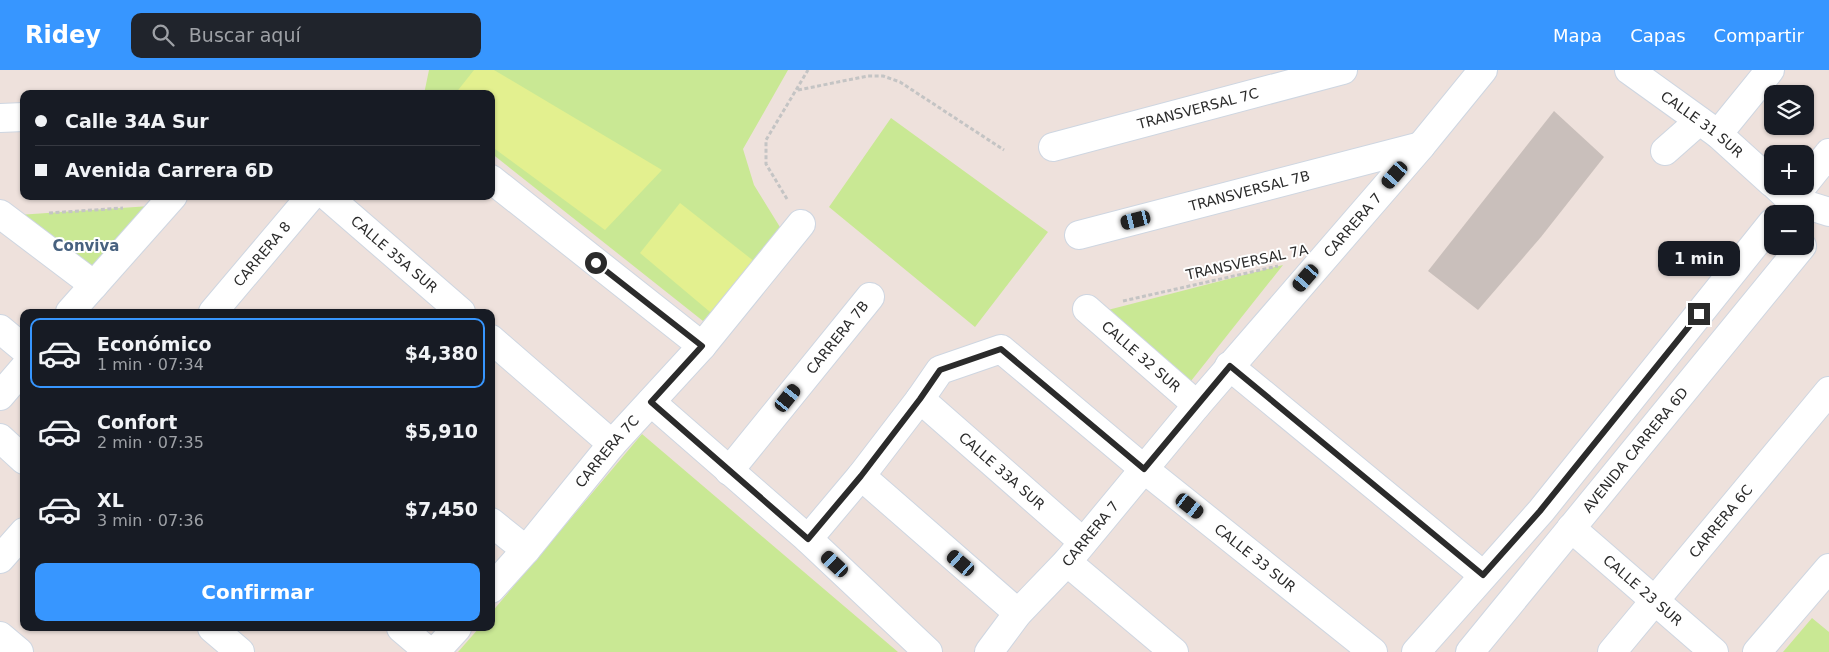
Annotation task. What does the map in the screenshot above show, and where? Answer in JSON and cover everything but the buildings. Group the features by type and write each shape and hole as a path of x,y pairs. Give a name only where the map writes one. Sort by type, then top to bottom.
{"street":[{"name":"TRANSVERSAL 7C","path":"1053,148 1343,70"},
{"name":"CARRERA 7","path":"989,652 1018,613 1075,552 1230,366 1421,146 1483,70"},
{"name":"CALLE 31 SUR","path":"1629,70 1709,127 1764,172"},
{"path":"1665,150 1709,127 1770,70"},
{"path":"0,118 20,117"},
{"name":"TRANSVERSAL 7B","path":"1079,235 1421,146"},
{"path":"1814,167 1829,153"},
{"path":"495,183 702,346"},
{"name":"CALLE 31 SUR","path":"1794,195 1829,212"},
{"name":"CARRERA 8","path":"223,309 308,200"},
{"name":"CALLE 35A SUR","path":"331,200 458,309"},
{"path":"73,309 170,201"},
{"path":"1814,231 1829,212"},
{"path":"0,214 94,285"},
{"name":"CARRERA 7C","path":"495,585 526,550 612,444 702,346 801,224"},
{"path":"1416,652 1540,511 1764,233"},
{"name":"AVENIDA CARRERA 6D","path":"1470,652 1795,255"},
{"name":"CARRERA 7B","path":"729,471 870,297"},
{"name":"CALLE 32 SUR","path":"1087,309 1197,405"},
{"path":"0,329 20,346"},
{"path":"495,342 612,444"},
{"name":"CALLE 33 SUR","path":"920,399 940,370 1001,349 1144,469 1373,652"},
{"path":"1230,366 1483,575"},
{"path":"0,396 20,373"},
{"name":"CARRERA 6C","path":"1612,652 1829,391"},
{"path":"808,539 861,476 920,399"},
{"name":"CALLE 33A SUR","path":"920,399 1174,652"},
{"path":"651,402 808,539 928,652"},
{"path":"0,438 20,456"},
{"path":"861,476 1018,613"},
{"path":"495,525 526,550"},
{"name":"CALLE 23 SUR","path":"1571,528 1714,652"},
{"path":"0,559 20,536"},
{"path":"1757,652 1824,584"},
{"path":"216,631 240,652"},
{"path":"404,631 428,652"},
{"path":"435,652 454,631"},
{"path":"0,636 19,652"}],"path":[{"path":"801,224 766,164 766,140 798,90 808,70"},
{"path":"798,90 868,76 883,76 900,82 1004,150"},
{"path":"47,213 170,201"},
{"name":"TRANSVERSAL 7A","path":"1087,309 1284,265"}],"green space":[{"path":"429,70 788,70 743,149 754,185 783,232 703,321 495,156 495,90 425,90"},
{"path":"474,70 494,70 662,170 605,230 495,149 495,90 458,90"},
{"path":"891,118 1048,232 975,327 829,207"},
{"path":"680,203 755,262 716,317 640,253"},
{"path":"150,206 89,271 18,215"},
{"path":"1283,265 1187,386 1100,312"},
{"path":"642,434 898,652 458,652 476,631 495,631 495,608"},
{"path":"1812,618 1829,632 1829,652 1783,652"}],"district":[{"name":"Conviva","path":"86,246"}],"route":[{"path":"596,263 702,346 651,402 808,539 861,476 940,370 1001,349 1144,469 1230,366 1483,575 1540,511 1699,314"}]}
